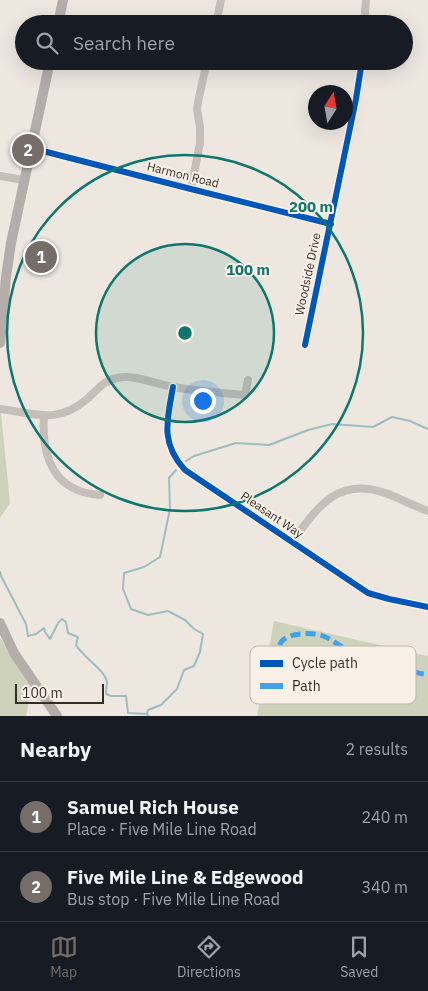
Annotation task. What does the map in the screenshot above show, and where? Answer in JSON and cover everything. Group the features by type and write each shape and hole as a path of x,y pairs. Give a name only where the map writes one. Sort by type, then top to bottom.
{"main road":[{"path":"59,15 60,1"},
{"path":"0,343 10,244 48,70"},
{"path":"0,624 14,653 57,716"}],"street":[{"path":"218,15 221,0"},
{"path":"365,15 366,0"},
{"path":"191,189 200,142 197,110 205,70"},
{"name":"Woodside Drive","path":"305,345 331,224 361,70"},
{"name":"Harmon Road","path":"31,148 331,224"},
{"path":"0,176 24,180"},
{"path":"0,409 44,416 59,414 72,409 86,400 102,385 113,378 120,377 173,387 245,395 248,380"},
{"name":"Pleasant Way","path":"173,387 167,416 170,447 179,463 192,475 368,593 428,607"},
{"path":"44,416 43,436 51,466 60,478 72,488 100,495"},
{"name":"Pleasant Way","path":"292,542 321,504 347,490 356,488 375,490 428,511"}],"green space":[{"path":"0,413 10,503 0,518"},
{"path":"274,621 384,646 270,646"},
{"path":"0,637 32,688 26,716 0,716"},
{"path":"416,653 428,656 428,716 257,716 259,704 416,704"}],"building":[{"path":"30,246 46,248 44,260 47,260 46,267 39,266 40,261 27,258"}],"waterway":[{"path":"186,461 194,456 236,443 269,445 308,430 332,424 373,427 392,417 410,421 428,429"},
{"path":"147,714 148,710 161,705 177,689 184,670 194,666 200,652 203,634 194,629 185,620 168,611 148,615 131,609 123,589 124,573 144,567 160,557 170,509 169,478 176,470"},
{"path":"0,572 26,624 28,636 36,634 44,628 50,639 62,619 66,622 68,633 78,637 76,645 105,677 107,682 106,694 126,696 128,713 147,714 148,716"}],"marked path":[{"path":"280,646 287,637 300,634 326,637 341,646"},
{"path":"416,672 428,675"}],"cycle path":[{"path":"305,345 361,70"},
{"path":"31,148 331,224"},
{"path":"173,387 167,431 172,450 185,470 368,593 428,607"}],"place":[{"name":"Five Mile Line & Edgewood","path":"28,150"},
{"name":"Samuel Rich House","path":"41,257"}]}
